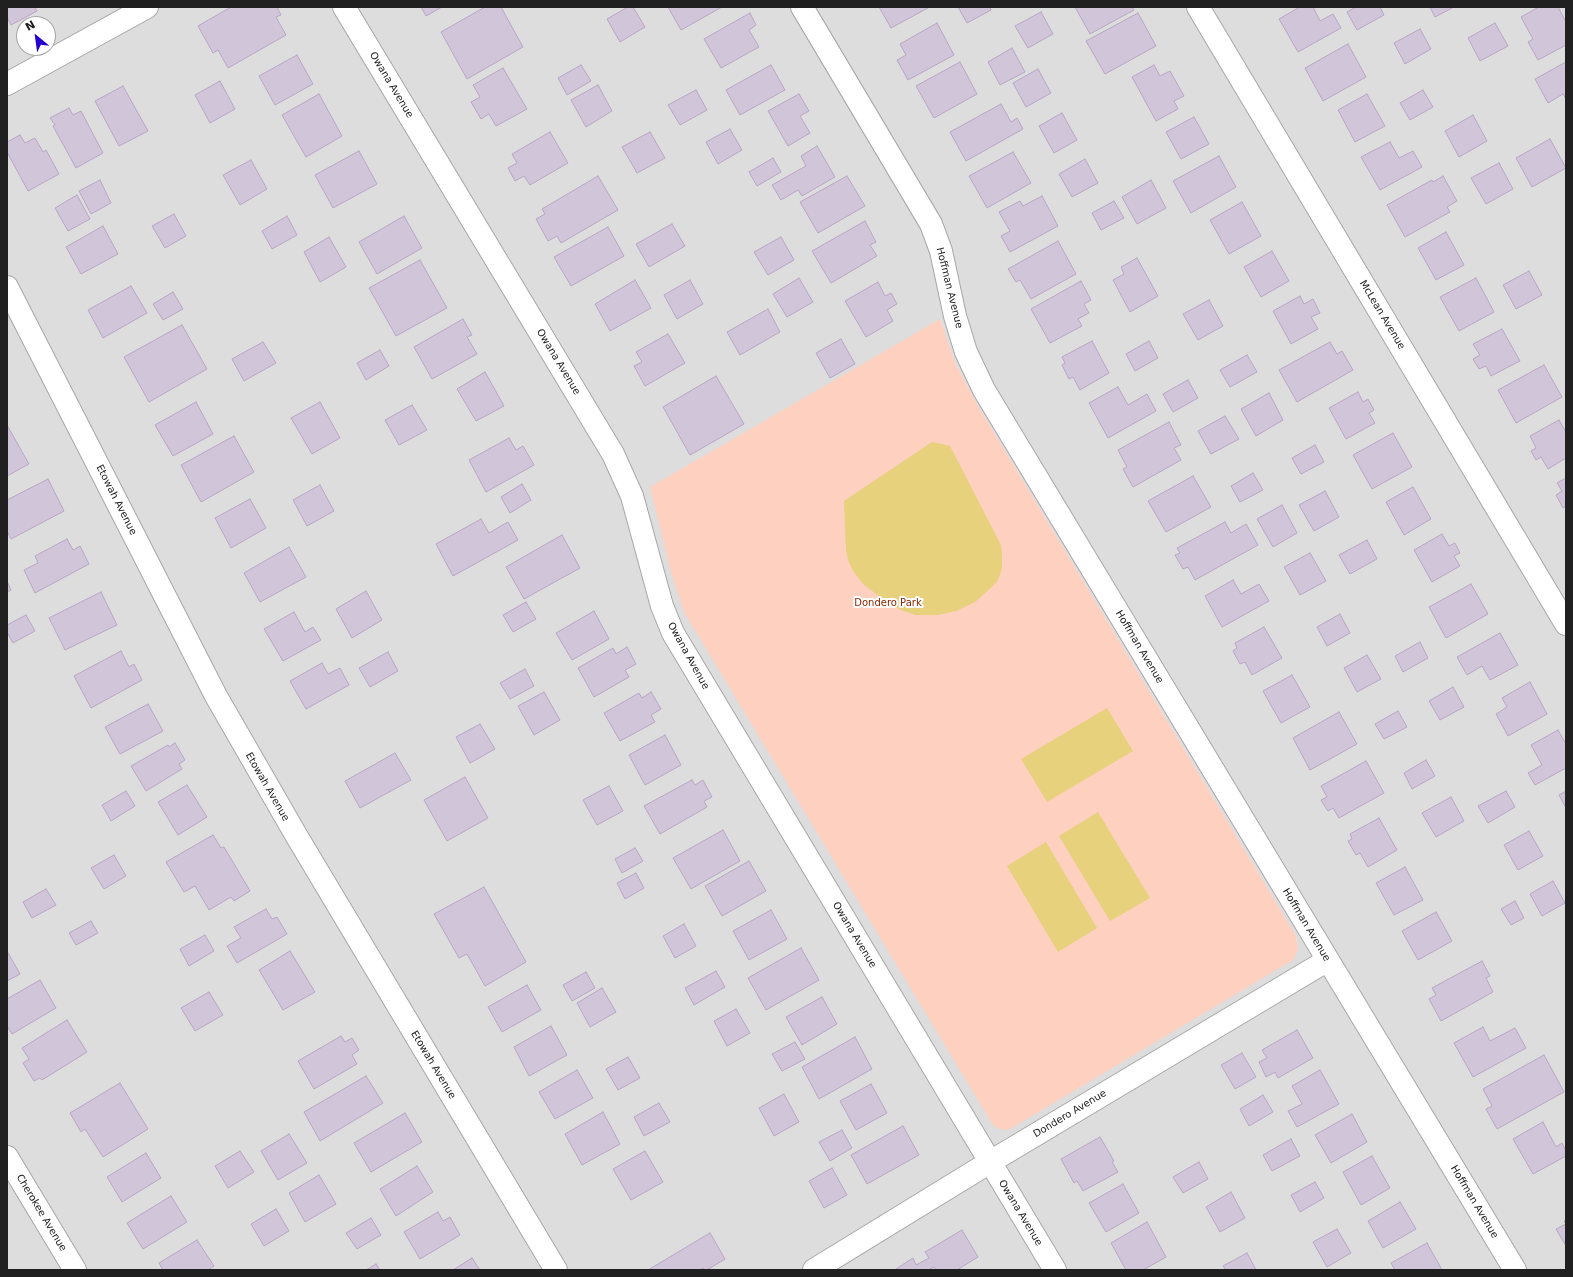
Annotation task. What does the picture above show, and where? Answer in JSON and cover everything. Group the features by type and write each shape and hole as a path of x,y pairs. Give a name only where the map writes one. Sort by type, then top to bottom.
{"street":[{"path":"7,84 147,7"},
{"name":"Owana Avenue","path":"344,7 613,454 632,496 662,606 673,633 1055,1270"},
{"name":"Hoffman Avenue","path":"802,7 931,224 941,251 955,316 966,352 984,390 1515,1270"},
{"name":"McLean Avenue","path":"1198,7 1566,624"},
{"name":"Etowah Avenue","path":"7,287 216,696 296,835 556,1270"},
{"name":"Dondero Avenue","path":"814,1270 990,1162 1328,960"},
{"name":"Cherokee Avenue","path":"7,1157 75,1270"}],"shaded area":[{"path":"7,7 1566,7 1566,1270 7,1270","holes":["940,319 955,363 978,406 1296,936 1298,950 1002,1130"]},
{"path":"932,442 950,446 1001,545 1002,569 997,582 975,602 956,611 938,615 916,615 901,610 885,601 863,584 853,571 846,551 844,501"},
{"path":"1107,708 1133,751 1047,802 1021,759"},
{"path":"1098,812 1150,898 1110,921 1059,836"},
{"path":"1046,842 1097,928 1058,952 1007,866"}],"green space":[{"name":"Dondero Park","path":"940,319 955,363 978,406 1296,936 1298,950 1293,960 1010,1129 1002,1130 993,1125 684,612 671,572 650,487"}],"building":[{"path":"7,7 35,7 37,11 28,16 16,16 16,22 11,25 7,17"},
{"path":"231,7 277,7 281,15 276,17 286,35 228,68 218,50 213,53 198,26"},
{"path":"421,7 442,7 426,16"},
{"path":"485,7 501,7 523,47 467,79 441,32"},
{"path":"628,7 633,7 645,27 620,42 607,19"},
{"path":"668,7 722,7 681,30"},
{"path":"879,7 927,7 928,8 891,28"},
{"path":"958,7 990,7 991,10 967,23"},
{"path":"1075,7 1132,7 1134,10 1090,34"},
{"path":"1300,7 1313,7 1320,21 1333,14 1341,28 1298,52 1279,19"},
{"path":"1356,7 1380,7 1384,15 1357,30 1347,12"},
{"path":"1430,7 1454,7 1435,17"},
{"path":"1539,7 1558,7 1566,22 1566,45 1538,60 1528,42 1533,39 1521,17"},
{"path":"1041,12 1053,34 1028,48 1015,26"},
{"path":"750,13 756,25 749,30 759,47 721,68 704,39"},
{"path":"1138,13 1156,46 1105,74 1086,41"},
{"path":"937,23 954,55 908,80 897,60 906,55 900,44"},
{"path":"1495,23 1508,46 1480,61 1468,38"},
{"path":"1420,29 1431,49 1405,64 1394,43"},
{"path":"1348,44 1366,77 1323,101 1305,68"},
{"path":"1012,48 1025,72 1000,85 988,62"},
{"path":"297,55 313,84 275,105 259,76"},
{"path":"960,62 977,94 934,118 916,86"},
{"path":"1566,62 1566,99 1563,94 1548,103 1535,79"},
{"path":"581,65 591,81 567,95 558,78"},
{"path":"771,65 785,90 740,115 726,90"},
{"path":"1154,65 1160,76 1170,71 1184,96 1174,101 1178,109 1156,121 1132,77"},
{"path":"503,68 527,109 496,126 489,114 481,119 471,102 480,97 473,85"},
{"path":"1038,69 1051,93 1026,107 1013,83"},
{"path":"220,81 235,109 210,123 195,95"},
{"path":"598,85 612,111 586,127 571,100"},
{"path":"123,86 148,131 119,146 95,101"},
{"path":"696,90 707,110 680,125 668,105"},
{"path":"1423,90 1433,107 1410,120 1400,103"},
{"path":"319,94 342,136 306,157 282,115"},
{"path":"799,94 809,111 800,116 810,133 788,146 768,111"},
{"path":"1367,94 1385,126 1355,142 1338,110"},
{"path":"1001,104 1011,122 1017,118 1023,129 966,161 950,132"},
{"path":"69,108 73,115 81,111 103,153 76,168 53,126 55,125 50,118"},
{"path":"1062,113 1077,140 1054,153 1039,126"},
{"path":"1473,115 1487,141 1459,157 1445,131"},
{"path":"1194,117 1209,144 1181,159 1166,132"},
{"path":"730,129 742,150 718,164 706,142"},
{"path":"550,132 568,163 530,185 524,176 515,181 508,168 517,163 512,154"},
{"path":"650,132 665,158 637,173 622,147"},
{"path":"20,135 25,143 35,138 43,152 46,150 59,174 28,191 7,152 7,142"},
{"path":"1550,139 1566,168 1532,187 1516,158"},
{"path":"1390,142 1399,158 1413,151 1422,167 1380,190 1361,157"},
{"path":"817,146 835,177 802,196 798,190 781,200 772,185 806,166 801,156"},
{"path":"359,151 377,184 333,208 315,175"},
{"path":"1013,152 1031,183 987,208 969,176"},
{"path":"1219,156 1236,187 1191,213 1173,181"},
{"path":"773,158 781,172 757,186 749,172"},
{"path":"1085,159 1098,183 1072,197 1059,174"},
{"path":"251,160 267,189 240,205 223,175"},
{"path":"1499,163 1513,189 1486,204 1471,178"},
{"path":"598,176 618,210 561,243 557,236 548,241 536,219 545,214 542,209"},
{"path":"847,176 865,206 818,233 800,202"},
{"path":"1443,176 1457,201 1447,207 1450,212 1405,237 1387,205 1432,180 1433,182"},
{"path":"100,180 111,203 91,214 79,191"},
{"path":"1151,180 1166,208 1137,224 1122,197"},
{"path":"77,195 90,219 68,231 55,208"},
{"path":"1042,196 1058,226 1010,252 1001,236 1010,231 999,212 1020,201 1023,206"},
{"path":"1114,201 1124,218 1101,230 1092,213"},
{"path":"1242,202 1261,236 1229,254 1210,220"},
{"path":"174,214 186,236 165,248 152,226"},
{"path":"287,216 297,235 272,249 262,231"},
{"path":"404,216 422,248 377,274 359,242"},
{"path":"865,221 876,242 870,245 877,256 831,283 812,251"},
{"path":"672,224 685,246 649,267 636,244"},
{"path":"103,226 118,254 81,274 66,247"},
{"path":"608,227 624,256 571,286 554,257"},
{"path":"1446,232 1464,265 1436,280 1418,248"},
{"path":"329,237 346,267 320,282 304,252"},
{"path":"781,237 794,260 768,275 754,252"},
{"path":"1058,241 1076,274 1031,299 1020,280 1016,282 1008,269"},
{"path":"1272,251 1289,281 1261,297 1244,267"},
{"path":"1137,258 1158,296 1130,312 1113,280 1124,274 1121,267"},
{"path":"420,260 447,308 396,336 369,288"},
{"path":"1529,271 1542,295 1516,309 1503,285"},
{"path":"799,278 813,302 787,317 773,294"},
{"path":"1476,278 1494,312 1459,331 1440,297"},
{"path":"635,280 651,308 610,331 595,304"},
{"path":"690,280 703,304 677,319 664,295"},
{"path":"1081,281 1091,300 1084,304 1089,313 1078,319 1082,326 1050,343 1031,309"},
{"path":"878,282 885,296 891,293 897,304 887,310 893,321 866,337 845,301"},
{"path":"131,286 147,313 103,338 88,310"},
{"path":"173,292 183,309 163,320 153,304"},
{"path":"1300,296 1304,304 1313,299 1320,313 1311,317 1318,329 1291,344 1273,311"},
{"path":"1209,300 1223,326 1198,340 1183,314"},
{"path":"768,309 780,332 740,355 727,332"},
{"path":"463,319 472,335 467,337 477,354 432,379 414,347"},
{"path":"182,325 207,369 149,402 124,357"},
{"path":"1502,329 1520,361 1491,376 1486,366 1479,369 1473,359 1480,355 1473,344"},
{"path":"668,334 685,363 645,386 634,366 642,362 636,352"},
{"path":"841,339 855,364 830,378 816,353"},
{"path":"1092,341 1109,373 1080,390 1073,377 1069,379 1062,365 1065,363 1062,357"},
{"path":"1149,341 1158,358 1135,371 1126,354"},
{"path":"263,342 276,363 244,381 232,359"},
{"path":"1330,342 1337,354 1342,351 1353,370 1297,402 1279,370"},
{"path":"380,350 389,366 366,380 357,363"},
{"path":"1247,355 1257,372 1230,387 1220,370"},
{"path":"1544,365 1562,397 1516,423 1498,390"},
{"path":"485,372 504,406 476,421 457,389"},
{"path":"716,376 744,424 690,455 663,407"},
{"path":"1188,380 1198,398 1173,412 1163,394"},
{"path":"1118,387 1128,405 1147,394 1156,411 1108,438 1089,403"},
{"path":"1358,392 1363,402 1368,399 1374,410 1369,413 1375,423 1346,439 1329,408"},
{"path":"1269,393 1283,420 1256,436 1241,409"},
{"path":"196,402 213,434 173,456 155,425"},
{"path":"320,402 340,438 312,454 291,418"},
{"path":"412,405 427,430 399,445 385,420"},
{"path":"1225,416 1239,439 1211,454 1198,431"},
{"path":"1559,420 1566,432 1566,458 1548,469 1541,457 1536,460 1531,451 1536,448 1530,436"},
{"path":"1169,422 1181,445 1174,448 1181,460 1133,487 1123,469 1127,467 1118,450"},
{"path":"7,425 29,464 7,476"},
{"path":"1393,433 1412,467 1372,489 1353,455"},
{"path":"234,436 254,472 201,502 181,465"},
{"path":"509,438 516,450 523,446 534,465 486,492 469,460"},
{"path":"1315,445 1324,462 1301,474 1292,458"},
{"path":"1253,473 1263,490 1240,502 1231,486"},
{"path":"1193,476 1211,507 1166,532 1148,501"},
{"path":"1566,478 1566,506 1563,508 1556,495 1562,491 1557,483"},
{"path":"48,479 64,511 11,539 7,531 7,500"},
{"path":"522,484 531,500 510,513 501,497"},
{"path":"320,485 334,511 307,526 293,500"},
{"path":"1413,487 1431,519 1404,535 1386,502"},
{"path":"1325,491 1339,517 1314,531 1299,505"},
{"path":"250,499 266,528 231,548 215,518"},
{"path":"1282,505 1297,533 1273,547 1257,519"},
{"path":"481,519 489,533 508,522 518,540 453,576 436,544"},
{"path":"1225,522 1231,533 1246,524 1258,545 1195,580 1188,567 1183,569 1175,555 1180,553 1177,548"},
{"path":"1442,534 1449,546 1455,543 1460,553 1454,556 1460,566 1432,582 1414,550"},
{"path":"562,535 580,568 524,599 506,567"},
{"path":"67,539 73,550 80,546 89,564 35,593 24,570 38,563 35,556"},
{"path":"1367,540 1377,559 1350,574 1339,555"},
{"path":"289,547 306,577 260,602 244,573"},
{"path":"1310,553 1326,581 1300,595 1284,567"},
{"path":"1233,580 1241,594 1259,584 1269,601 1222,627 1205,596"},
{"path":"7,581 11,590 7,592"},
{"path":"1471,584 1488,614 1446,638 1429,607"},
{"path":"366,591 382,620 352,638 336,609"},
{"path":"101,592 117,625 65,650 49,618"},
{"path":"526,602 536,619 513,632 503,615"},
{"path":"594,611 609,639 572,660 556,633"},
{"path":"294,612 305,632 313,627 321,640 283,661 264,629"},
{"path":"1340,614 1350,633 1327,646 1317,627"},
{"path":"26,615 35,631 13,643 7,632 7,625"},
{"path":"1264,627 1282,658 1252,675 1245,662 1240,664 1233,651 1237,648 1235,643"},
{"path":"1500,633 1518,665 1490,680 1482,666 1467,675 1457,657"},
{"path":"1420,642 1428,658 1403,672 1395,656"},
{"path":"627,647 636,664 625,670 629,677 594,697 578,668 613,648 616,654"},
{"path":"121,651 129,667 134,664 142,680 91,708 74,676"},
{"path":"388,652 398,671 370,687 359,668"},
{"path":"1367,655 1381,679 1357,692 1344,668"},
{"path":"322,663 328,674 340,668 349,685 306,709 290,681"},
{"path":"525,669 534,686 510,699 500,683"},
{"path":"1292,675 1310,707 1281,723 1263,691"},
{"path":"1530,682 1547,714 1508,736 1496,714 1507,707 1502,698"},
{"path":"1453,687 1464,707 1440,720 1429,701"},
{"path":"544,692 560,720 534,735 518,706"},
{"path":"651,692 661,709 651,715 655,722 620,741 604,713 639,693 642,698"},
{"path":"148,704 163,731 120,754 105,727"},
{"path":"1398,711 1407,727 1384,739 1375,724"},
{"path":"1339,712 1357,744 1310,770 1293,738"},
{"path":"480,724 495,749 470,763 456,737"},
{"path":"1558,730 1566,744 1566,768 1535,785 1528,773 1542,765 1531,745"},
{"path":"665,735 681,765 645,785 629,755"},
{"path":"175,743 185,760 179,764 182,769 146,791 131,766 168,745 169,747"},
{"path":"395,753 411,780 360,808 345,781"},
{"path":"1426,760 1435,776 1412,789 1404,773"},
{"path":"1366,761 1384,793 1339,818 1333,808 1328,811 1321,800 1327,797 1321,786"},
{"path":"465,777 488,818 447,841 424,800"},
{"path":"692,780 695,785 703,780 712,797 704,801 707,807 660,834 644,806"},
{"path":"187,785 207,817 178,835 158,802"},
{"path":"609,786 623,811 597,825 583,800"},
{"path":"126,791 135,806 111,821 102,805"},
{"path":"1506,791 1515,807 1488,823 1478,806"},
{"path":"1566,791 1566,808 1559,795"},
{"path":"1451,797 1464,821 1436,837 1422,813"},
{"path":"1379,818 1397,850 1368,867 1360,853 1356,855 1348,841 1352,839 1350,834"},
{"path":"723,830 740,861 691,889 673,858"},
{"path":"1529,831 1543,856 1518,870 1504,845"},
{"path":"213,835 221,848 224,847 250,891 234,901 231,897 209,910 195,886 184,892 166,862"},
{"path":"635,848 643,861 622,873 615,859"},
{"path":"114,855 126,876 104,889 91,868"},
{"path":"749,861 766,891 722,916 705,886"},
{"path":"1405,867 1423,900 1394,915 1376,883"},
{"path":"636,873 644,888 625,899 617,883"},
{"path":"1553,881 1565,903 1542,916 1530,894"},
{"path":"484,887 526,962 485,986 467,954 459,958 434,914"},
{"path":"46,889 56,905 32,918 23,902"},
{"path":"1515,901 1524,918 1511,925 1501,909"},
{"path":"266,909 272,919 277,917 287,934 237,963 227,946 241,938 234,927"},
{"path":"771,910 787,939 749,960 733,931"},
{"path":"1436,912 1452,941 1418,960 1402,931"},
{"path":"91,921 98,933 76,945 69,933"},
{"path":"684,924 696,946 675,958 663,936"},
{"path":"205,935 214,951 189,966 180,949"},
{"path":"801,948 819,980 766,1010 748,978"},
{"path":"7,951 20,974 7,981"},
{"path":"290,951 315,992 283,1010 259,970"},
{"path":"1482,961 1490,976 1486,978 1493,992 1441,1021 1429,999 1436,995 1432,988"},
{"path":"716,971 725,987 694,1005 685,988"},
{"path":"586,972 595,988 572,1001 563,985"},
{"path":"40,980 56,1008 12,1034 7,1026 7,999"},
{"path":"527,985 541,1010 502,1032 488,1007"},
{"path":"602,988 616,1012 590,1027 577,1003"},
{"path":"209,992 223,1015 195,1031 181,1008"},
{"path":"822,997 837,1024 802,1045 786,1017"},
{"path":"736,1009 750,1033 727,1046 714,1021"},
{"path":"67,1020 87,1052 42,1080 40,1078 34,1081 23,1063 29,1059 22,1048"},
{"path":"551,1026 567,1055 529,1076 514,1047"},
{"path":"1483,1027 1490,1041 1515,1028 1526,1048 1473,1077 1454,1043"},
{"path":"1297,1030 1313,1058 1278,1078 1275,1072 1266,1077 1259,1062 1267,1058 1262,1050"},
{"path":"341,1036 345,1042 352,1038 359,1050 352,1055 357,1064 314,1089 298,1061"},
{"path":"855,1037 872,1069 819,1099 802,1067"},
{"path":"795,1042 805,1059 782,1071 772,1054"},
{"path":"1242,1053 1256,1077 1235,1089 1221,1065"},
{"path":"1544,1055 1564,1092 1497,1129 1486,1109 1492,1106 1483,1089"},
{"path":"628,1057 640,1078 618,1090 606,1069"},
{"path":"577,1070 593,1098 555,1119 539,1092"},
{"path":"1320,1070 1339,1104 1297,1127 1288,1111 1302,1104 1292,1086"},
{"path":"366,1076 383,1103 320,1141 304,1112"},
{"path":"120,1083 148,1129 103,1157 85,1129 81,1132 70,1113"},
{"path":"871,1084 887,1113 856,1130 840,1101"},
{"path":"784,1094 799,1122 774,1136 759,1108"},
{"path":"1263,1095 1273,1112 1249,1126 1240,1109"},
{"path":"659,1103 670,1122 644,1136 634,1117"},
{"path":"603,1112 620,1144 582,1165 565,1134"},
{"path":"405,1113 422,1142 371,1172 354,1143"},
{"path":"1352,1114 1367,1142 1331,1163 1315,1135"},
{"path":"1543,1122 1556,1147 1562,1143 1566,1151 1566,1156 1533,1174 1513,1139"},
{"path":"903,1126 919,1155 867,1184 851,1155"},
{"path":"842,1130 852,1148 830,1161 819,1142"},
{"path":"289,1134 307,1163 278,1180 261,1151"},
{"path":"1100,1137 1114,1161 1112,1162 1118,1172 1083,1191 1077,1181 1074,1183 1061,1159"},
{"path":"1291,1139 1300,1156 1272,1171 1263,1155"},
{"path":"240,1151 254,1172 228,1188 215,1166"},
{"path":"645,1151 663,1182 631,1200 613,1169"},
{"path":"146,1153 161,1178 122,1202 107,1177"},
{"path":"1372,1156 1390,1188 1361,1205 1343,1172"},
{"path":"1199,1162 1208,1179 1183,1193 1173,1177"},
{"path":"417,1166 433,1192 396,1216 380,1189"},
{"path":"832,1168 847,1195 824,1208 809,1181"},
{"path":"319,1175 336,1204 305,1222 289,1193"},
{"path":"1315,1182 1324,1198 1300,1212 1291,1195"},
{"path":"1123,1184 1139,1213 1106,1232 1089,1203"},
{"path":"1231,1192 1245,1218 1220,1232 1206,1207"},
{"path":"171,1196 187,1222 143,1249 127,1223"},
{"path":"1400,1202 1416,1229 1383,1248 1368,1221"},
{"path":"276,1209 289,1231 264,1246 251,1224"},
{"path":"438,1212 443,1221 450,1217 460,1235 420,1259 404,1232"},
{"path":"371,1218 381,1235 357,1249 346,1233"},
{"path":"1147,1222 1166,1257 1143,1270 1126,1270 1111,1243"},
{"path":"1566,1224 1566,1246 1556,1229"},
{"path":"1337,1229 1351,1253 1327,1267 1313,1242"},
{"path":"962,1230 978,1257 957,1270 936,1270 934,1267 928,1270 896,1269 913,1258 916,1265 929,1258 925,1252"},
{"path":"710,1233 725,1259 707,1270 703,1268 699,1270 648,1270"},
{"path":"197,1240 214,1266 208,1270 163,1270 159,1263"},
{"path":"1427,1243 1442,1270 1395,1270 1391,1263"},
{"path":"1247,1253 1256,1270 1226,1270 1223,1266"},
{"path":"472,1258 480,1270 453,1270"},
{"path":"376,1264 380,1270 366,1270"}]}
